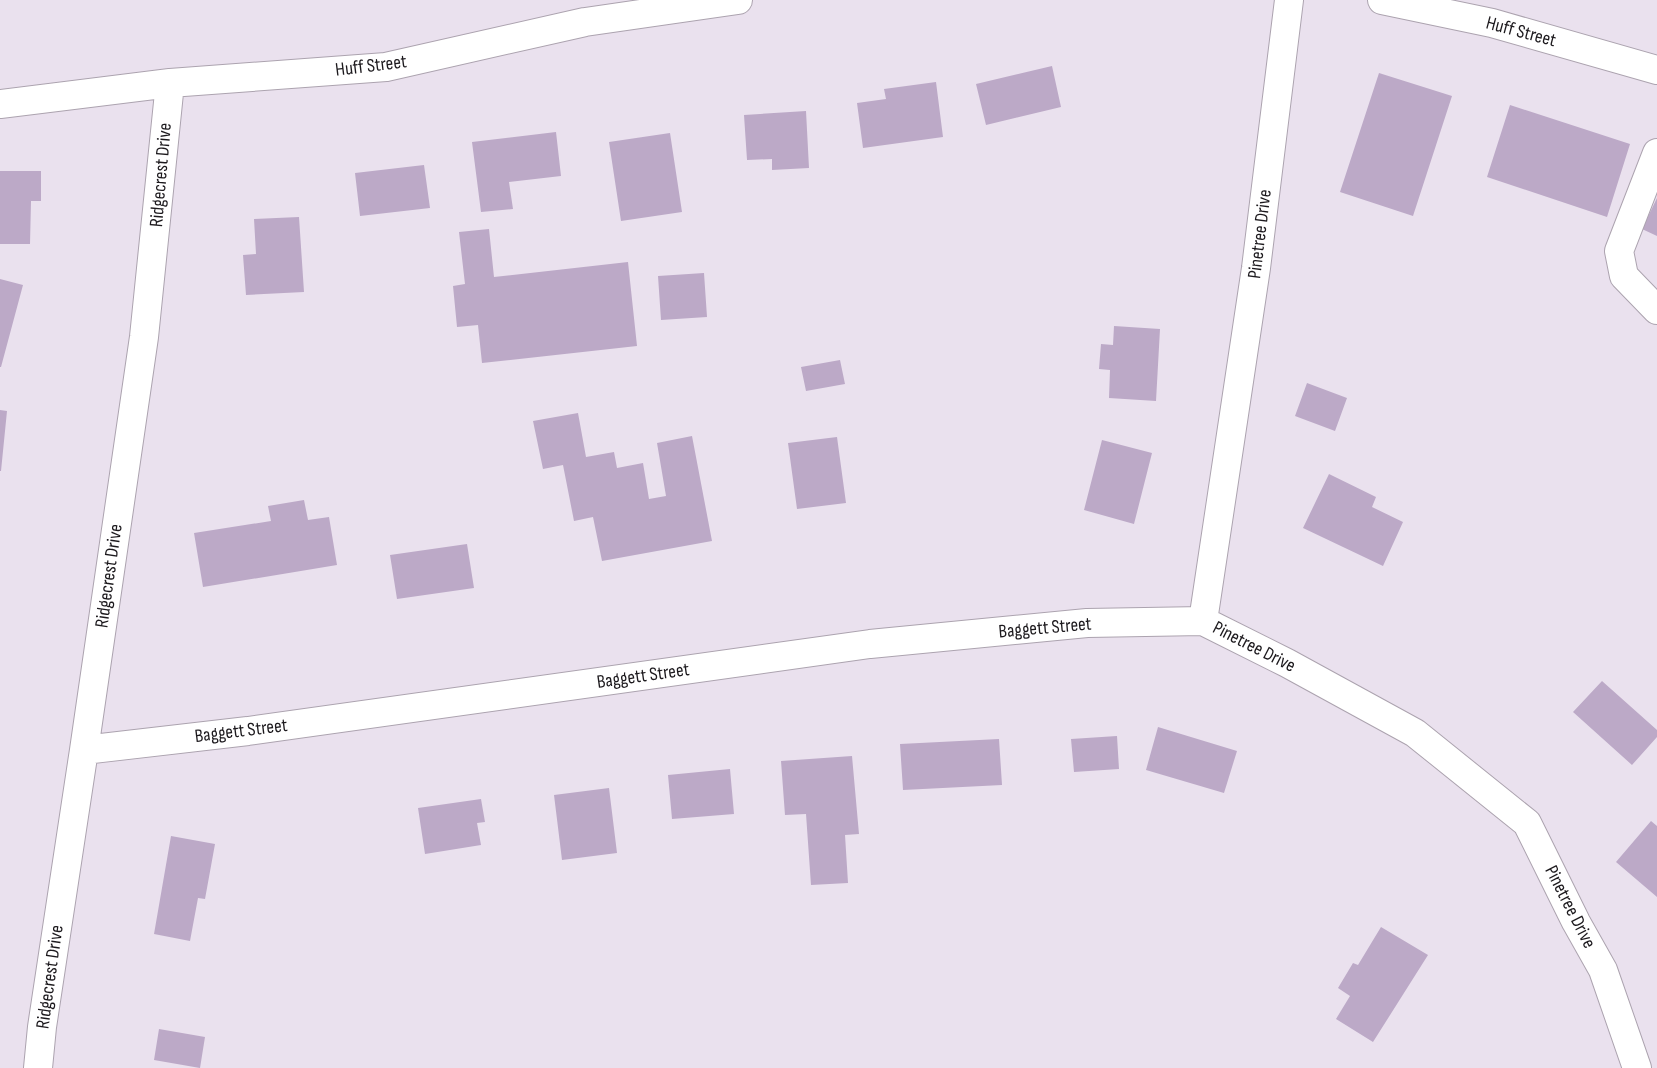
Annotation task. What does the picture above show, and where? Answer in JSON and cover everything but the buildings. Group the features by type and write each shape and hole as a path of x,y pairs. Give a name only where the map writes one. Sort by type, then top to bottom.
{"street":[{"name":"Huff Street","path":"0,104 170,83 386,68 585,22 738,0"},
{"name":"Pinetree Drive","path":"1289,0 1256,268 1203,621 1287,663 1415,733 1527,823 1576,922 1603,970 1637,1068"},
{"name":"Huff Street","path":"1382,0 1492,23 1657,70"},
{"name":"Ridgecrest Drive","path":"38,1068 42,1027 145,329 170,83"},
{"path":"1657,153 1619,251 1624,276 1657,310"},
{"name":"Baggett Street","path":"84,750 248,731 870,644 1087,623 1203,621"}]}
